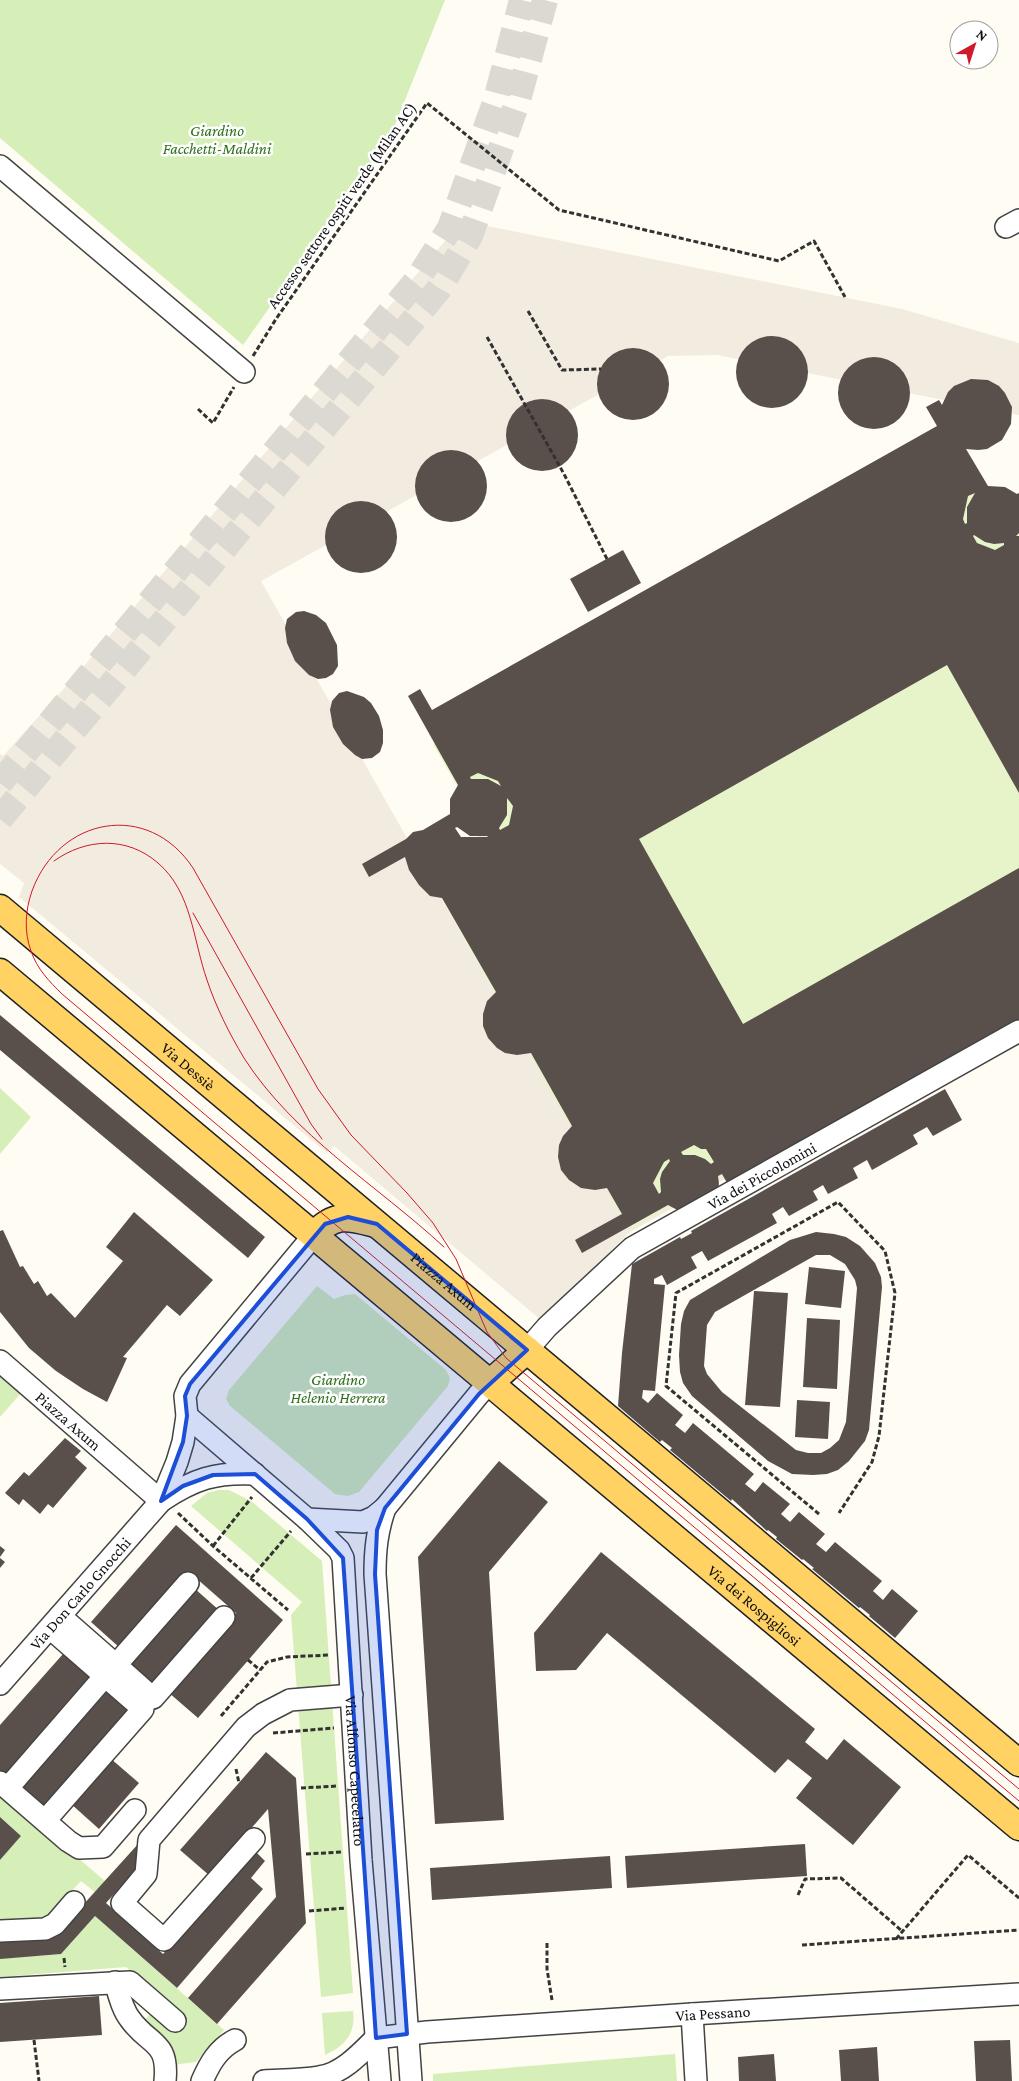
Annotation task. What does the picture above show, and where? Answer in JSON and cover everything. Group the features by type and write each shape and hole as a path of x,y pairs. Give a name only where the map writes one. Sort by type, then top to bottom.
{"main road":[{"name":"Via Dessiè","path":"0,908 377,1224"},
{"path":"0,972 490,1383 527,1350 1019,1763"},
{"name":"Piazza Axum","path":"314,1235 325,1224 348,1217 377,1224 527,1350"},
{"name":"Via dei Rospigliosi","path":"490,1383 1019,1827"}],"street":[{"path":"0,166 244,372"},
{"name":"Via dei Piccolomini","path":"527,1350 547,1327 632,1248 1019,1031"},
{"name":"Piazza Axum","path":"0,1361 161,1501 177,1462 187,1416 185,1396 190,1384 314,1235"},
{"path":"187,1416 255,1474 300,1524 363,1522 374,1517 385,1508 490,1383"},
{"path":"161,1501 183,1486 213,1475 233,1473 255,1474"},
{"name":"Via Don Carlo Gnocchi","path":"0,1684 161,1501"},
{"name":"Via Alfonso Capecelatro","path":"385,1508 374,1548 375,1574 411,2081"},
{"name":"Via Alfonso Capecelatro","path":"300,1524 339,1550 344,1558 352,1695 356,1856 380,2081"},
{"path":"135,1810 103,1847 79,1848 68,1841 7,1782 188,1584"},
{"path":"55,1622 110,1670 152,1698 224,1617"},
{"path":"50,1815 143,1709 110,1670"},
{"path":"254,1839 164,1940 122,1903 146,1874 149,1840 246,1727 263,1714 290,1700 352,1695"},
{"path":"356,1856 395,1857"},
{"path":"0,1931 46,1929 55,1924 74,1902"},
{"path":"115,1982 130,2020 157,2044 163,2053 166,2066 164,2081"},
{"path":"0,1989 130,1982 175,2021"},
{"name":"Via Pessano","path":"407,2034 1019,1994"},
{"path":"692,2014 696,2081"},
{"path":"264,2081 325,2079 350,2062 376,2038 407,2034"},
{"path":"202,2081 216,2055 226,2045 235,2040"}],"path":[{"name":"Accesso settore ospiti verde (Milan AC)","path":"198,409 213,423 276,319 427,103 559,210 779,261 814,241 844,297"},
{"path":"528,311 562,370 601,369"},
{"path":"487,337 560,466 607,559"},
{"path":"819,1514 666,1386 676,1293 838,1202 885,1251 895,1292 879,1436 872,1462 839,1513"},
{"path":"213,1546 253,1496"},
{"path":"161,1501 180,1514 213,1546 288,1610"},
{"path":"251,1578 300,1524"},
{"path":"221,1716 267,1662 287,1657 337,1654"},
{"path":"248,1660 260,1670"},
{"path":"292,1731 342,1728"},
{"path":"301,1788 346,1786"},
{"path":"306,1854 356,1856"},
{"path":"896,1938 968,1855 1019,1898"},
{"path":"798,1895 806,1879 841,1878 902,1931"},
{"path":"309,1911 354,1907"},
{"path":"802,1945 1019,1930"},
{"path":"546,1943 547,1969 552,2000"},
{"path":"34,2040 39,2081"}],"highlighted area":[{"path":"348,1217 377,1224 527,1350 479,1394 385,1508 377,1530 375,1574 407,2034 376,2038 343,1558 307,1519 255,1474 213,1475 183,1486 161,1501 183,1442 187,1416 185,1396 190,1384 325,1224"}],"green space":[{"name":"Giardino Facchetti-Maldini","path":"0,0 445,0 391,135 243,345 0,138"},
{"path":"959,445 1019,532 1019,1014 629,1232 424,867 484,833 433,744"},
{"path":"0,1088 31,1117 0,1154"},
{"name":"Giardino Helenio Herrera","path":"317,1286 334,1299 355,1294 446,1370 450,1378 448,1386 359,1492 348,1496 335,1494 230,1406 226,1399 229,1390"},
{"path":"0,1373 22,1392 0,1417"},
{"path":"229,1490 251,1501 322,1561 353,1993 321,1997 291,1615 302,1602 191,1506 207,1493"},
{"path":"0,1791 105,1881 95,1892 81,1881 45,1920 0,1922 0,1860 21,1836 0,1817"},
{"path":"95,1916 224,2030 196,2062 172,2065 165,2042 145,2020 152,2011 184,2018 126,1967 0,1977 0,1941 39,1956 61,1954"},
{"path":"353,2011 353,2026 348,2038 325,2055 322,2013"},
{"path":"675,2054 677,2081 433,2081 433,2074"}],"shaded area":[{"path":"462,221 902,309 1019,343 1019,415 717,355 668,356 261,581 629,1229 1019,1011 1019,1014 630,1232 541,1320 334,1146 327,1153 19,897 24,883 0,864 0,754 3,756 78,673"}],"building":[{"path":"772,336 792,342 802,352 808,372 802,392 792,402 772,408 752,402 742,392 736,372 742,352 752,342"},
{"path":"633,348 653,354 663,364 669,384 663,404 653,414 633,420 613,414 603,404 597,384 603,364 613,354"},
{"path":"874,357 894,363 904,373 910,393 904,413 894,423 874,429 854,423 844,413 838,393 844,373 854,363"},
{"path":"971,379 988,380 999,386 1012,407 1011,424 1002,440 987,449 966,449 988,486 1005,487 1017,494 1019,493 1019,533 1016,536 1019,536 1019,793 947,665 639,839 743,1024 1019,868 1019,1028 731,1190 722,1174 718,1176 717,1195 681,1212 668,1205 582,1253 575,1240 622,1214 607,1188 595,1190 581,1188 569,1180 561,1170 558,1157 559,1145 563,1136 572,1126 531,1053 517,1055 505,1053 497,1048 488,1038 483,1026 483,1014 487,1001 496,992 442,898 430,896 419,885 409,870 405,857 369,877 362,864 406,839 413,832 423,830 450,814 450,799 458,785 408,696 420,689 432,710 937,426 926,407 939,400 942,405 948,392 954,386","holes":["975,493 967,507 967,523 965,524 963,519 968,496","974,535 985,542 994,544 1004,543 1004,545 995,550 977,543","478,773 498,781 501,786 488,779 471,779 470,777","507,798 513,806 509,825 500,830 499,828 507,815","457,827 470,836 488,837 461,837 455,828","694,1145 701,1149 706,1149 714,1162 711,1164 695,1155 683,1155 681,1152","669,1159 670,1161 662,1172 660,1179 661,1192 659,1194 653,1183 664,1162"]},
{"path":"542,399 562,405 572,415 578,435 572,455 562,465 542,471 522,465 512,455 506,435 512,415 522,405"},
{"path":"451,450 471,456 481,466 487,486 481,506 471,516 451,522 431,516 421,506 415,486 421,466 431,456"},
{"path":"361,501 381,507 391,517 397,537 391,557 381,567 361,573 341,567 331,557 325,537 331,517 341,507"},
{"path":"623,550 641,583 588,612 570,579"},
{"path":"304,611 316,615 326,623 337,645 338,666 333,674 326,678 318,679 309,675 295,661 287,643 285,628 287,619 296,612"},
{"path":"347,691 364,697 371,703 379,716 383,730 383,743 380,752 372,758 362,759 355,755 343,744 333,727 330,710 332,701 339,693"},
{"path":"0,1015 265,1237 248,1258 0,1050"},
{"path":"945,1089 962,1120 933,1136 927,1127 913,1135 918,1144 872,1170 867,1160 853,1168 858,1178 828,1194 823,1185 813,1191 818,1200 789,1216 783,1207 772,1214 777,1223 708,1261 702,1251 691,1257 697,1268 667,1285 662,1275 654,1279 654,1284 665,1285 655,1391 643,1390 642,1398 648,1403 657,1393 683,1415 675,1425 685,1433 693,1423 754,1474 745,1484 755,1492 763,1482 790,1504 781,1514 790,1522 799,1512 825,1534 816,1544 826,1552 835,1542 882,1581 873,1591 883,1600 892,1589 918,1611 895,1638 870,1615 812,1569 814,1568 776,1539 777,1537 767,1531 732,1499 731,1501 670,1450 672,1448 662,1440 660,1442 618,1406 622,1353 632,1264 680,1237 681,1239 692,1233 691,1231"},
{"path":"134,1212 213,1280 180,1316 167,1305 123,1357 127,1358 107,1402 56,1371 29,1348 0,1312 0,1231 3,1230 20,1267 23,1266 34,1284 38,1281 47,1296 51,1293 75,1318 123,1261 106,1247"},
{"path":"816,1232 846,1237 860,1246 875,1263 881,1277 882,1287 869,1430 865,1441 849,1461 838,1470 827,1474 792,1474 768,1461 692,1396 683,1383 680,1372 681,1324 684,1311 690,1300 790,1240","holes":["816,1255 830,1255 845,1264 855,1280 857,1288 846,1422 839,1440 830,1448 821,1453 808,1453 796,1450 722,1392 707,1374 704,1366 707,1325 715,1312"]},
{"path":"809,1267 845,1271 841,1308 805,1304"},
{"path":"754,1291 788,1293 780,1407 745,1405"},
{"path":"807,1318 840,1320 837,1389 803,1387"},
{"path":"797,1400 830,1402 828,1439 795,1437"},
{"path":"65,1438 81,1451 75,1457 87,1468 53,1508 48,1504 40,1514 23,1499 19,1505 5,1493 24,1472 29,1476"},
{"path":"499,1461 548,1502 489,1572 504,1820 435,1824 418,1557"},
{"path":"176,1525 283,1620 198,1718 168,1692 236,1613 188,1571 120,1648 91,1622"},
{"path":"0,1546 5,1550 0,1557"},
{"path":"601,1552 815,1729 805,1742 827,1760 844,1739 901,1787 853,1845 796,1798 812,1778 788,1759 775,1773 607,1633 576,1670 536,1671 534,1633"},
{"path":"0,1558 5,1562 0,1568"},
{"path":"194,1588 220,1611 150,1690 124,1667"},
{"path":"63,1654 92,1679 5,1778 0,1774 0,1725"},
{"path":"108,1685 134,1708 43,1812 18,1789"},
{"path":"266,1752 296,1778 306,1923 217,2024 188,1998 276,1897 268,1809 210,1876 180,1850"},
{"path":"110,1758 139,1783 99,1829 70,1803"},
{"path":"0,1817 21,1836 0,1860"},
{"path":"139,1843 140,1865 106,1903 163,1954 254,1850 265,1861 251,1878 263,1889 177,1988 95,1916 61,1954 0,1959 0,1941 54,1937"},
{"path":"805,1844 807,1876 627,1888 625,1856"},
{"path":"610,1856 612,1888 432,1900 430,1868"},
{"path":"99,1996 102,2035 0,2042 0,2003"},
{"path":"1010,2040 1012,2081 976,2081 974,2041"},
{"path":"877,2047 879,2081 841,2081 839,2050"},
{"path":"774,2054 776,2081 739,2081 738,2057"}],"tunnel":[{"path":"0,783 417,280 450,228 496,100 522,0"},
{"path":"0,819 439,289 470,236 518,100 545,0"}],"tram line":[{"path":"1019,1789 506,1358 487,1332 456,1259 433,1223 351,1135 318,1089 193,868 174,846 153,833 129,826 106,826 83,833 62,847 45,866 32,891 26,921 27,936 34,957 44,974 62,994 1019,1801"},
{"path":"54,861 66,853 79,848 106,843 120,844 133,848 146,854 158,863 169,875 185,902 202,965 223,1020 244,1058 264,1086 312,1136 444,1247"},
{"path":"193,913 311,1124 322,1139"}]}
